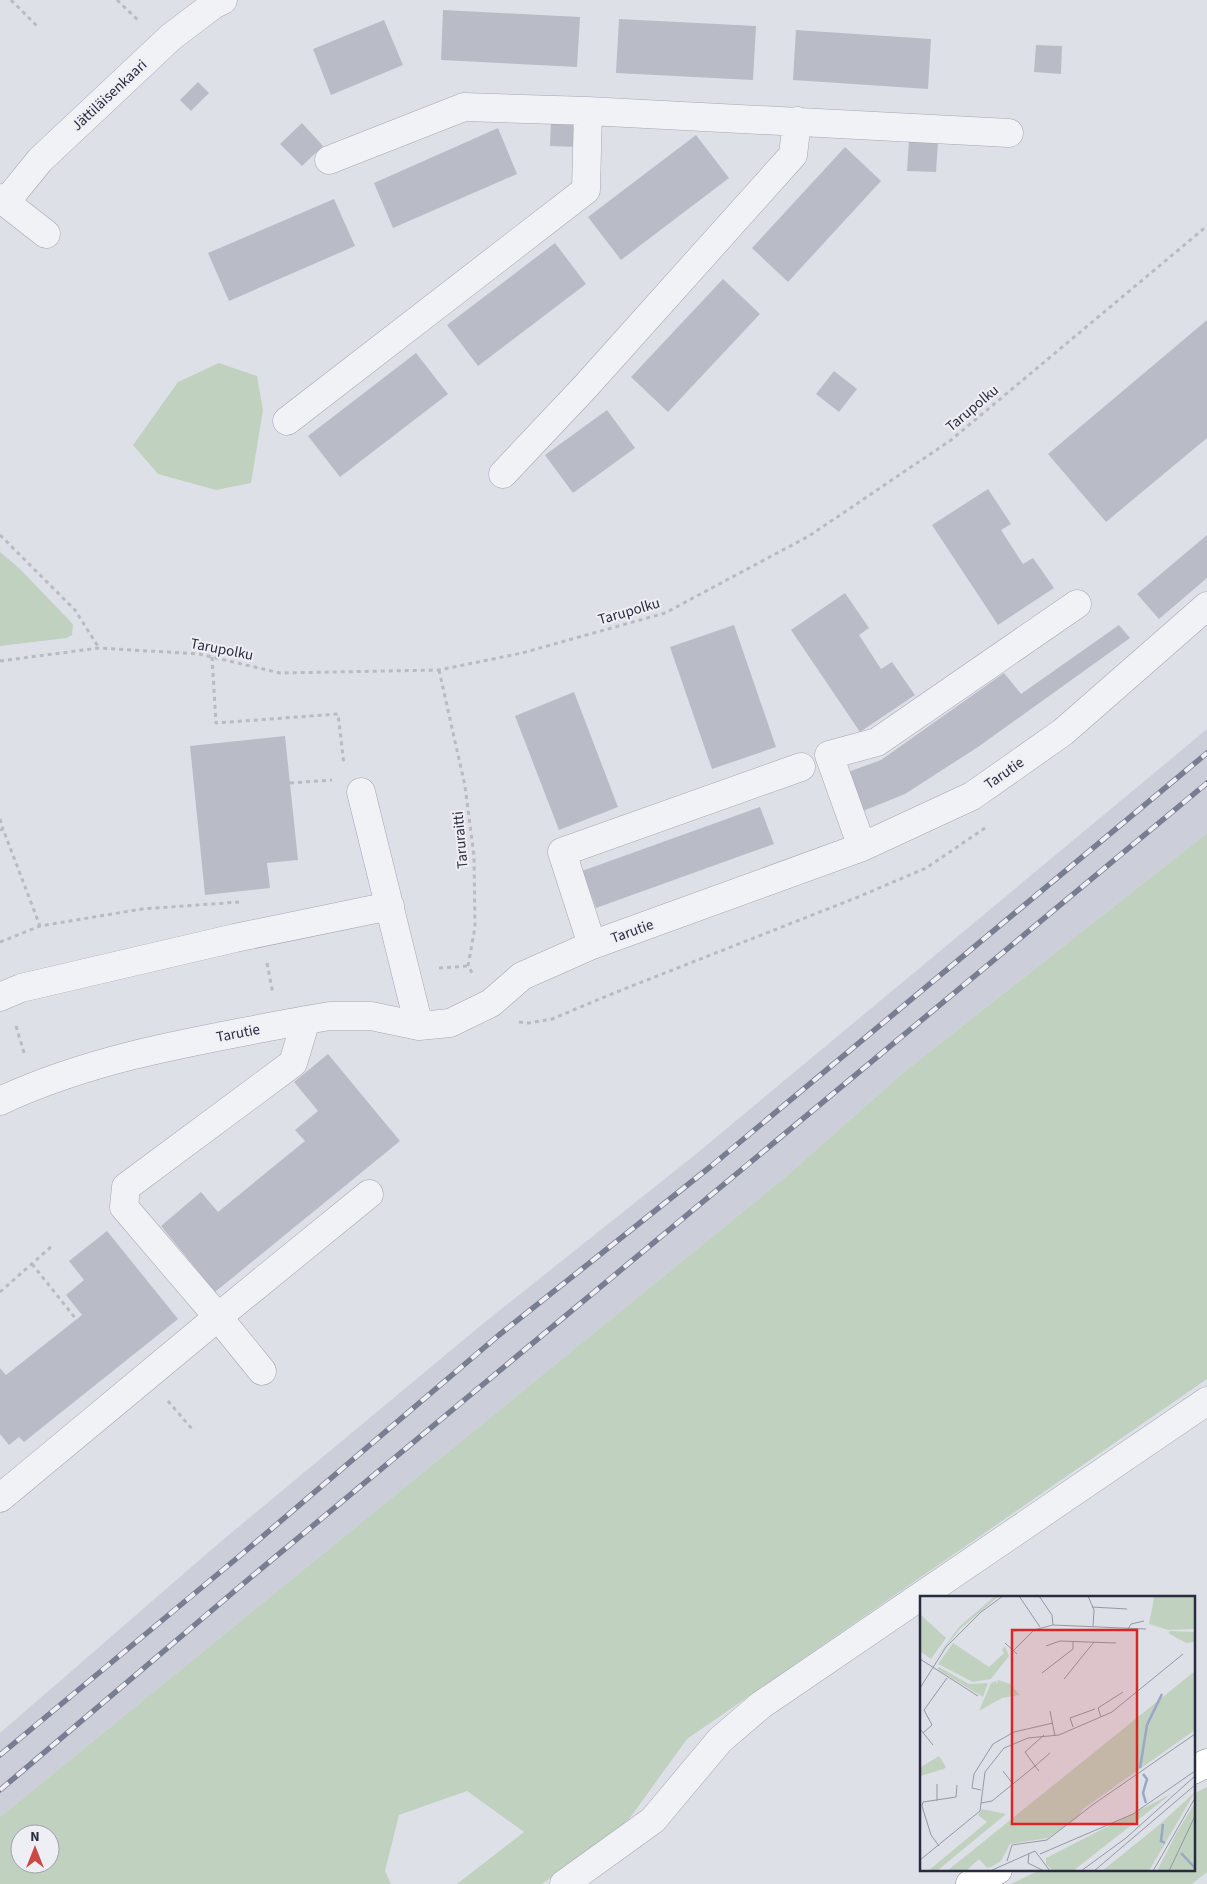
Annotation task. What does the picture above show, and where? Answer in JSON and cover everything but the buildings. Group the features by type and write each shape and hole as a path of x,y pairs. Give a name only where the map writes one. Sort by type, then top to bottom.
{"highway":[{"path":"1194,1770 1207,1763"},
{"path":"970,1884 994,1872"}],"street":[{"name":"Jättiläisenkaari","path":"2,200 40,160 171,37 213,5 223,0"},
{"path":"329,160 464,107 588,111 1009,133"},
{"path":"287,422 586,190 588,111"},
{"path":"503,474 586,386 794,155 797,121"},
{"path":"2,200 46,234"},
{"path":"862,847 829,756 876,742 1077,604"},
{"name":"Tarutie","path":"0,1101 30,1087 151,1050 306,1020 330,1016 371,1016 419,1026 450,1023 491,1003 522,976 592,945 862,847 972,796 1063,732 1207,606"},
{"path":"592,945 562,852 801,767"},
{"path":"361,792 419,1026"},
{"path":"0,996 21,988 390,906"},
{"path":"262,1370 124,1207 126,1187 293,1063 306,1020"},
{"path":"3,1491 369,1194"},
{"path":"921,1596 1207,1401"},
{"path":"564,1884 653,1820 720,1740 762,1704 920,1596"}],"path":[{"path":"11,0 38,27"},
{"path":"117,0 142,23"},
{"name":"Tarupolku","path":"0,661 99,648 200,654 280,673 438,670 522,653 665,613 809,536 951,440 1207,226"},
{"path":"0,535 75,610 99,648"},
{"path":"212,657 216,723 338,714 344,769"},
{"name":"Taruraitti","path":"438,670 465,786 474,856 475,927 468,966 491,1003"},
{"path":"290,783 334,780"},
{"path":"0,819 2,830 40,926"},
{"path":"0,942 40,926 142,909 246,901"},
{"path":"262,933 274,1002"},
{"path":"0,1292 52,1246"},
{"path":"32,1264 76,1319"}],"shaded area":[{"path":"1207,729 1207,833 904,1072 783,1179 0,1817 0,1733 219,1543 485,1322 696,1154"}],"green space":[{"path":"219,363 257,376 263,410 251,483 216,490 158,474 133,445 178,382"},
{"path":"0,552 19,568 69,620 73,625 72,635 67,638 0,646"},
{"path":"1207,833 1207,1379 687,1739 624,1826 542,1884 457,1884 524,1832 467,1791 399,1815 385,1871 391,1884 0,1884 0,1817 783,1179 904,1072"},
{"path":"1207,1787 1207,1872 1192,1884 1011,1884 1036,1872 1194,1872 1194,1794"}],"railway":[{"path":"0,1755 242,1554 499,1335 710,1167 1207,753"},
{"path":"0,1790 250,1578 1207,783"}]}
